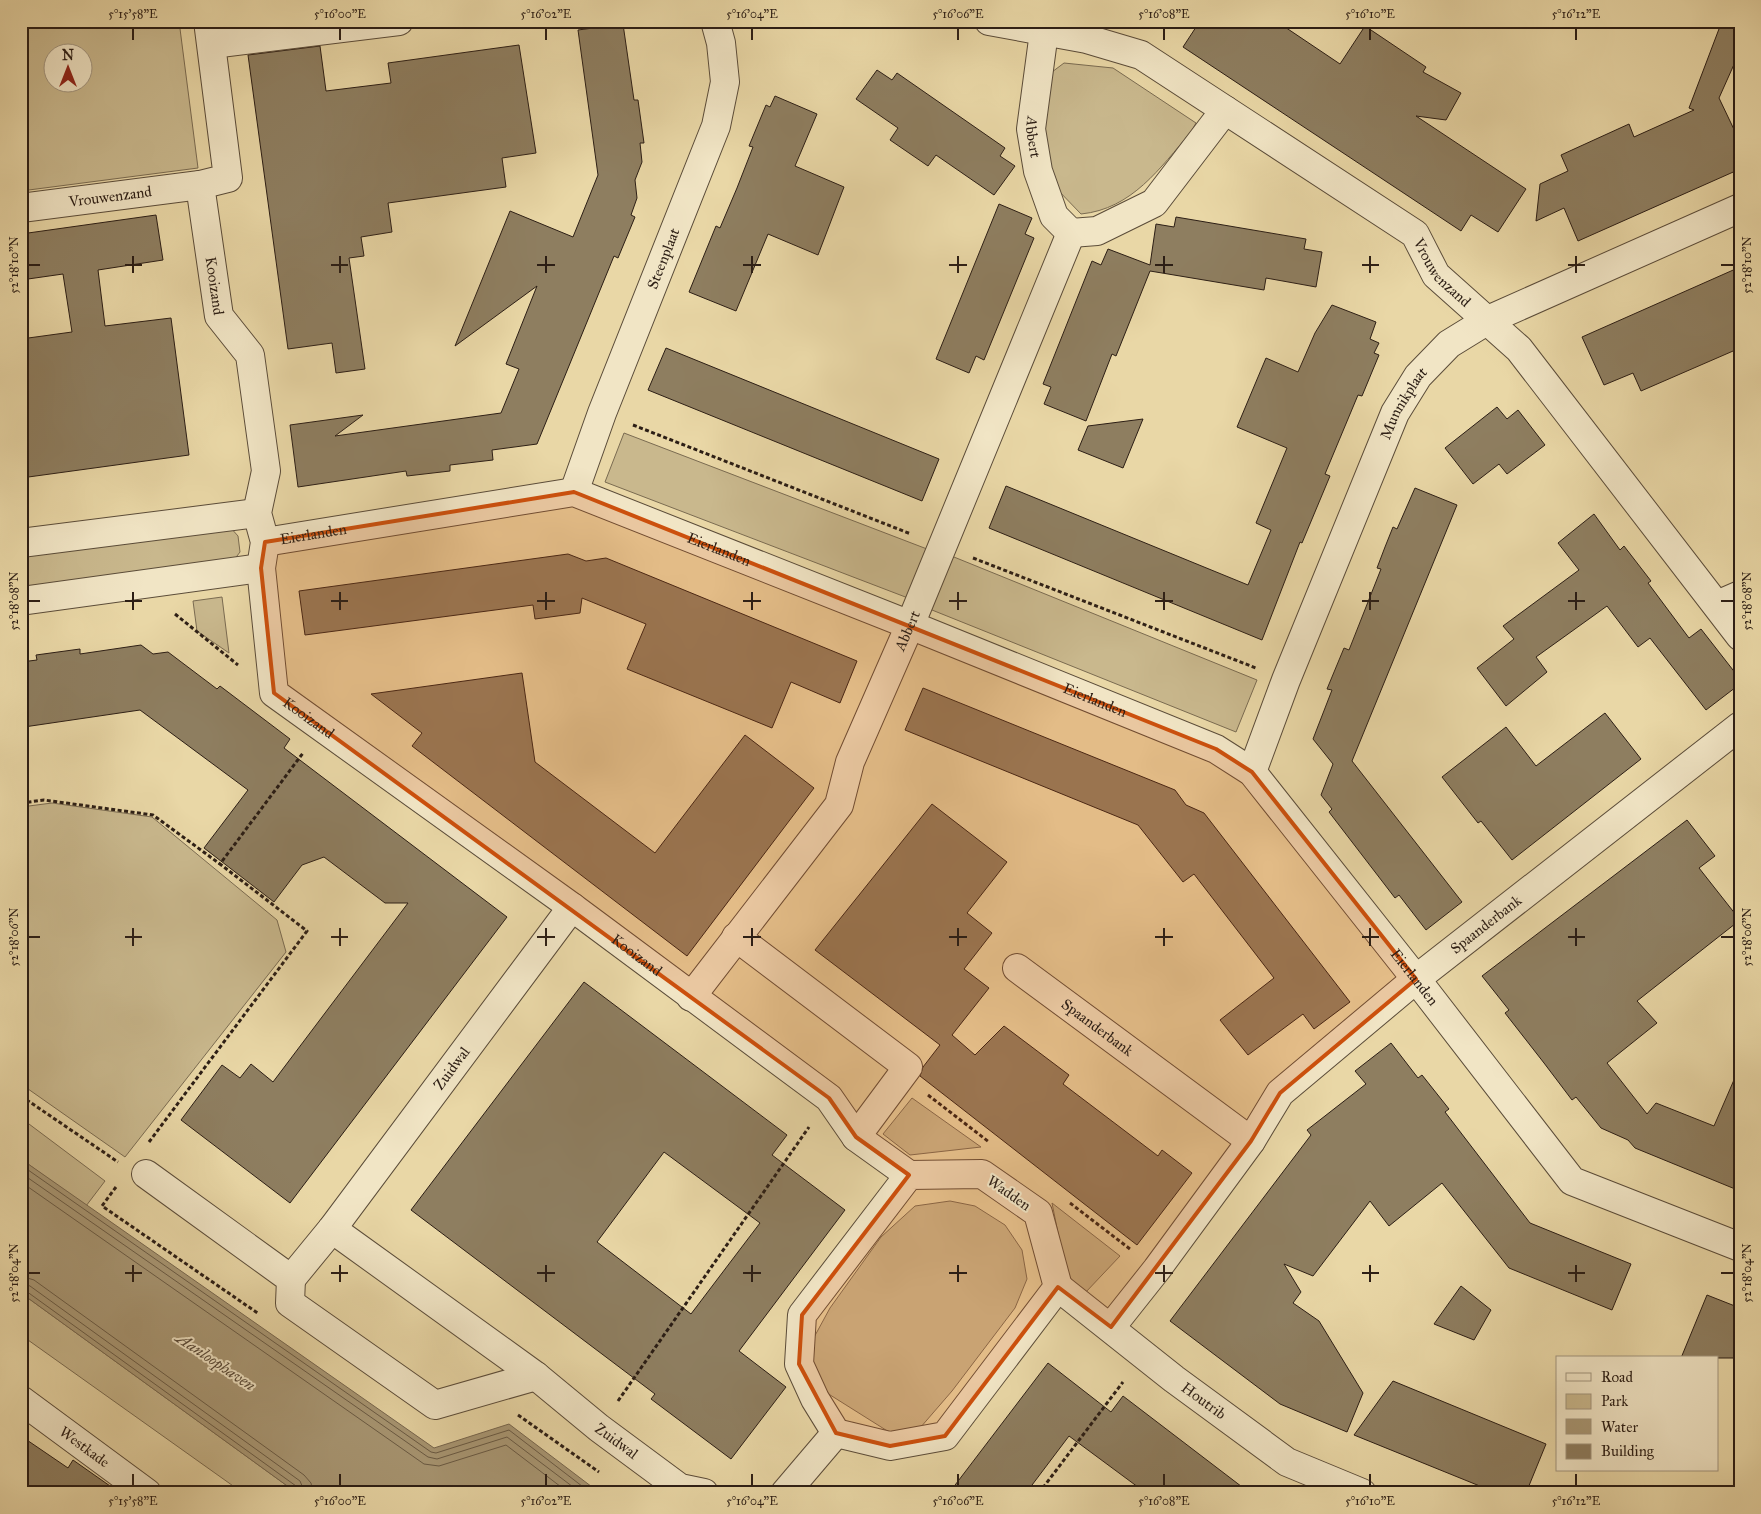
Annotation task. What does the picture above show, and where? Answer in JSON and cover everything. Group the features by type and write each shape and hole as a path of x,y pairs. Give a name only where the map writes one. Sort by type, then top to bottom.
{"street":[{"path":"200,185 228,178 210,33 399,21"},
{"name":"Steenplaat","path":"574,492 602,413 716,126 724,82 721,44 715,21"},
{"name":"Vrouwenzand","path":"989,21 1087,39 1141,55 1415,234 1436,275 1519,349 1728,600 1740,636"},
{"name":"Abbert","path":"691,997 839,805 850,762 910,624 1071,233 1054,216 1038,171 1031,129 1044,32"},
{"path":"1071,233 1097,231 1154,203 1225,110"},
{"name":"Vrouwenzand","path":"21,208 200,185"},
{"name":"Kooizand","path":"200,185 219,316 250,354 266,471 257,512 263,555 274,693 321,729 572,907 829,1098 856,1137 909,1175"},
{"name":"Munnikplaat","path":"1252,772 1286,680 1395,413 1418,376 1449,344 1488,320 1740,208"},
{"name":"Eierlanden","path":"21,601 138,585 263,555 574,492 910,624 1216,749 1252,772 1416,979 1572,1181 1740,1247"},
{"path":"21,543 257,512"},
{"name":"Spaanderbank","path":"1111,1327 1157,1269 1251,1141 1280,1093 1416,979 1740,726"},
{"name":"Zuidwal","path":"291,1279 332,1229 572,907"},
{"path":"736,937 908,1067 856,1137"},
{"name":"Spaanderbank","path":"1017,968 1251,1141"},
{"path":"146,1174 291,1279 290,1303 435,1405 536,1376"},
{"name":"Wadden","path":"909,1175 982,1174 1038,1213 1058,1287"},
{"path":"909,1175 802,1315 800,1364 815,1399 836,1433 890,1446 945,1436 1058,1287"},
{"name":"Zuidwal","path":"332,1229 536,1376 599,1428 680,1488 704,1493"},
{"name":"Houtrib","path":"1058,1287 1144,1355 1287,1462 1362,1493"},
{"name":"Westkade","path":"21,1400 148,1493"},
{"path":"785,1493 836,1433"}],"path":[{"path":"138,585 274,693"},
{"path":"220,864 321,729"},
{"path":"21,803 44,800 153,814 307,931 146,1146"},
{"path":"21,1096 121,1164"},
{"path":"599,1428 829,1098"},
{"path":"1039,1493 1144,1355"}],"highlighted area":[{"path":"574,492 1216,749 1252,772 1416,979 1280,1093 1251,1141 1111,1327 1058,1287 945,1436 890,1446 836,1433 799,1364 802,1315 909,1175 856,1137 829,1098 274,693 261,568 265,542"}],"green space":[{"path":"21,21 179,21 198,168 21,191"},
{"path":"1064,63 1113,68 1196,123 1191,132 1144,185 1115,204 1099,211 1081,214 1054,186 1042,141 1052,72"},
{"path":"624,433 927,549 908,598 605,482"},
{"path":"230,527 238,536 240,552 234,560 21,591 21,550"},
{"path":"949,555 1257,680 1236,732 927,608"},
{"path":"222,597 229,653 197,631 193,601"},
{"path":"52,803 152,817 277,920 286,952 125,1157 21,1084 21,807"},
{"path":"912,1098 981,1147 910,1155 883,1134"},
{"path":"21,1118 105,1181 86,1206 21,1159"},
{"path":"950,1201 975,1206 1005,1225 1022,1250 1027,1279 1015,1308 952,1391 920,1428 904,1434 889,1432 827,1393 809,1357 812,1341 830,1308 881,1237 915,1206"},
{"path":"1052,1203 1120,1256 1085,1293 1067,1278"},
{"path":"21,1293 297,1493 243,1493 21,1335"}],"water":[{"name":"Aanloophaven","path":"21,1159 434,1448 509,1424 600,1493 297,1493 21,1293"}],"building":[{"path":"1200,21 1276,21 1340,64 1365,26 1426,67 1423,72 1461,93 1446,120 1416,116 1526,189 1498,232 1471,215 1461,231 1183,47"},
{"path":"1722,21 1740,21 1740,51 1719,98 1740,142 1740,169 1578,241 1564,208 1536,221 1540,184 1568,171 1561,155 1629,124 1634,137 1694,110 1689,108"},
{"path":"623,24 634,100 638,100 644,143 640,143 642,162 635,180 637,198 631,215 635,217 618,258 614,256 537,444 492,450 493,460 450,465 450,471 407,476 406,471 298,487 290,425 363,415 335,436 501,413 519,369 506,364 537,286 455,346 510,211 573,237 598,175 578,30"},
{"path":"519,45 536,153 502,158 506,187 388,203 392,232 361,237 364,256 349,258 365,369 336,373 332,343 288,349 248,55 320,46 326,91 391,83 388,63"},
{"path":"877,70 892,80 897,73 1005,148 1000,156 1015,166 994,195 936,155 928,166 890,140 898,128 856,99"},
{"path":"775,96 817,114 795,166 844,187 818,255 768,234 736,311 689,292 716,226 720,228 737,188 753,147 749,146 766,105 770,107"},
{"path":"999,204 1032,218 1025,234 1034,238 984,360 976,356 969,373 936,359"},
{"path":"156,215 163,260 98,270 105,326 171,318 189,455 21,478 21,339 72,332 63,274 21,280 21,234"},
{"path":"1176,217 1306,239 1304,249 1322,252 1316,287 1266,278 1264,290 1150,271 1116,356 1112,354 1086,421 1044,404 1051,387 1043,384 1092,261 1101,265 1108,249 1150,265 1156,224 1174,227"},
{"path":"1740,267 1740,348 1641,391 1633,373 1604,385 1582,337"},
{"path":"1332,305 1376,322 1370,339 1379,343 1374,353 1379,355 1362,396 1358,395 1325,474 1330,476 1302,543 1300,542 1262,640 989,528 1006,486 1248,585 1271,530 1256,523 1287,448 1237,427 1266,358 1298,372 1315,333"},
{"path":"666,348 939,459 922,501 648,390"},
{"path":"1497,407 1507,419 1518,410 1545,445 1507,474 1499,464 1473,484 1445,448"},
{"path":"1143,419 1123,468 1078,450 1088,426"},
{"path":"1415,488 1457,505 1352,761 1462,902 1426,930 1399,895 1395,898 1329,812 1332,809 1321,795 1333,764 1313,739 1332,690 1327,689 1344,648 1349,650 1381,569 1377,568 1393,527 1397,529"},
{"path":"1594,514 1620,550 1624,546 1651,581 1648,583 1689,638 1701,629 1740,679 1740,684 1706,710 1650,638 1638,647 1607,606 1536,657 1547,672 1506,706 1477,668 1514,639 1503,626 1579,570 1558,543"},
{"path":"568,554 586,561 606,558 857,661 840,703 791,682 772,728 627,669 646,624 582,598 580,613 535,619 533,605 305,635 299,591"},
{"path":"141,645 153,654 168,652 217,689 220,686 290,739 284,748 507,917 290,1203 181,1120 222,1065 240,1078 251,1064 273,1082 408,903 385,903 324,857 302,865 274,902 204,848 248,790 140,710 24,727 24,725 21,725 21,662 37,660 36,655 80,649 80,654"},
{"path":"522,673 535,762 655,853 745,735 814,788 687,956 412,746 422,733 371,694"},
{"path":"923,688 1175,790 1186,805 1204,813 1350,1002 1314,1029 1303,1014 1248,1055 1220,1020 1274,978 1194,874 1183,882 1138,825 905,730"},
{"path":"1605,713 1641,759 1512,860 1481,821 1478,823 1442,777 1506,727 1536,766"},
{"path":"932,804 1007,862 967,913 992,933 964,969 989,988 952,1035 975,1055 1004,1026 1069,1075 1063,1084 1158,1156 1162,1150 1192,1173 1137,1245 920,1076 923,1067 940,1045 815,950"},
{"path":"1687,820 1715,856 1699,868 1740,920 1637,1001 1657,1023 1607,1063 1647,1114 1656,1103 1714,1126 1740,1066 1740,1191 1635,1148 1628,1140 1601,1128 1576,1097 1572,1100 1505,1013 1509,1010 1482,976"},
{"path":"584,982 787,1135 772,1155 845,1210 739,1351 786,1387 731,1459 651,1399 655,1394 411,1210","holes":["664,1152 760,1223 691,1314 597,1242"]},
{"path":"1391,1043 1418,1078 1422,1075 1449,1109 1445,1112 1530,1223 1631,1264 1612,1310 1509,1268 1442,1183 1389,1226 1370,1201 1313,1276 1284,1264 1301,1292 1293,1303 1319,1321 1363,1393 1347,1432 1280,1404 1170,1321 1311,1135 1307,1130 1366,1084 1355,1071"},
{"path":"1461,1286 1491,1310 1474,1340 1434,1324"},
{"path":"1707,1295 1740,1308 1740,1358 1682,1356"},
{"path":"1048,1363 1111,1412 1123,1396 1250,1493 1146,1493 1069,1436 1026,1493 949,1493"},
{"path":"1393,1381 1546,1444 1526,1493 1497,1493 1354,1435"},
{"path":"21,1436 68,1468 73,1460 120,1493 21,1493"}]}
